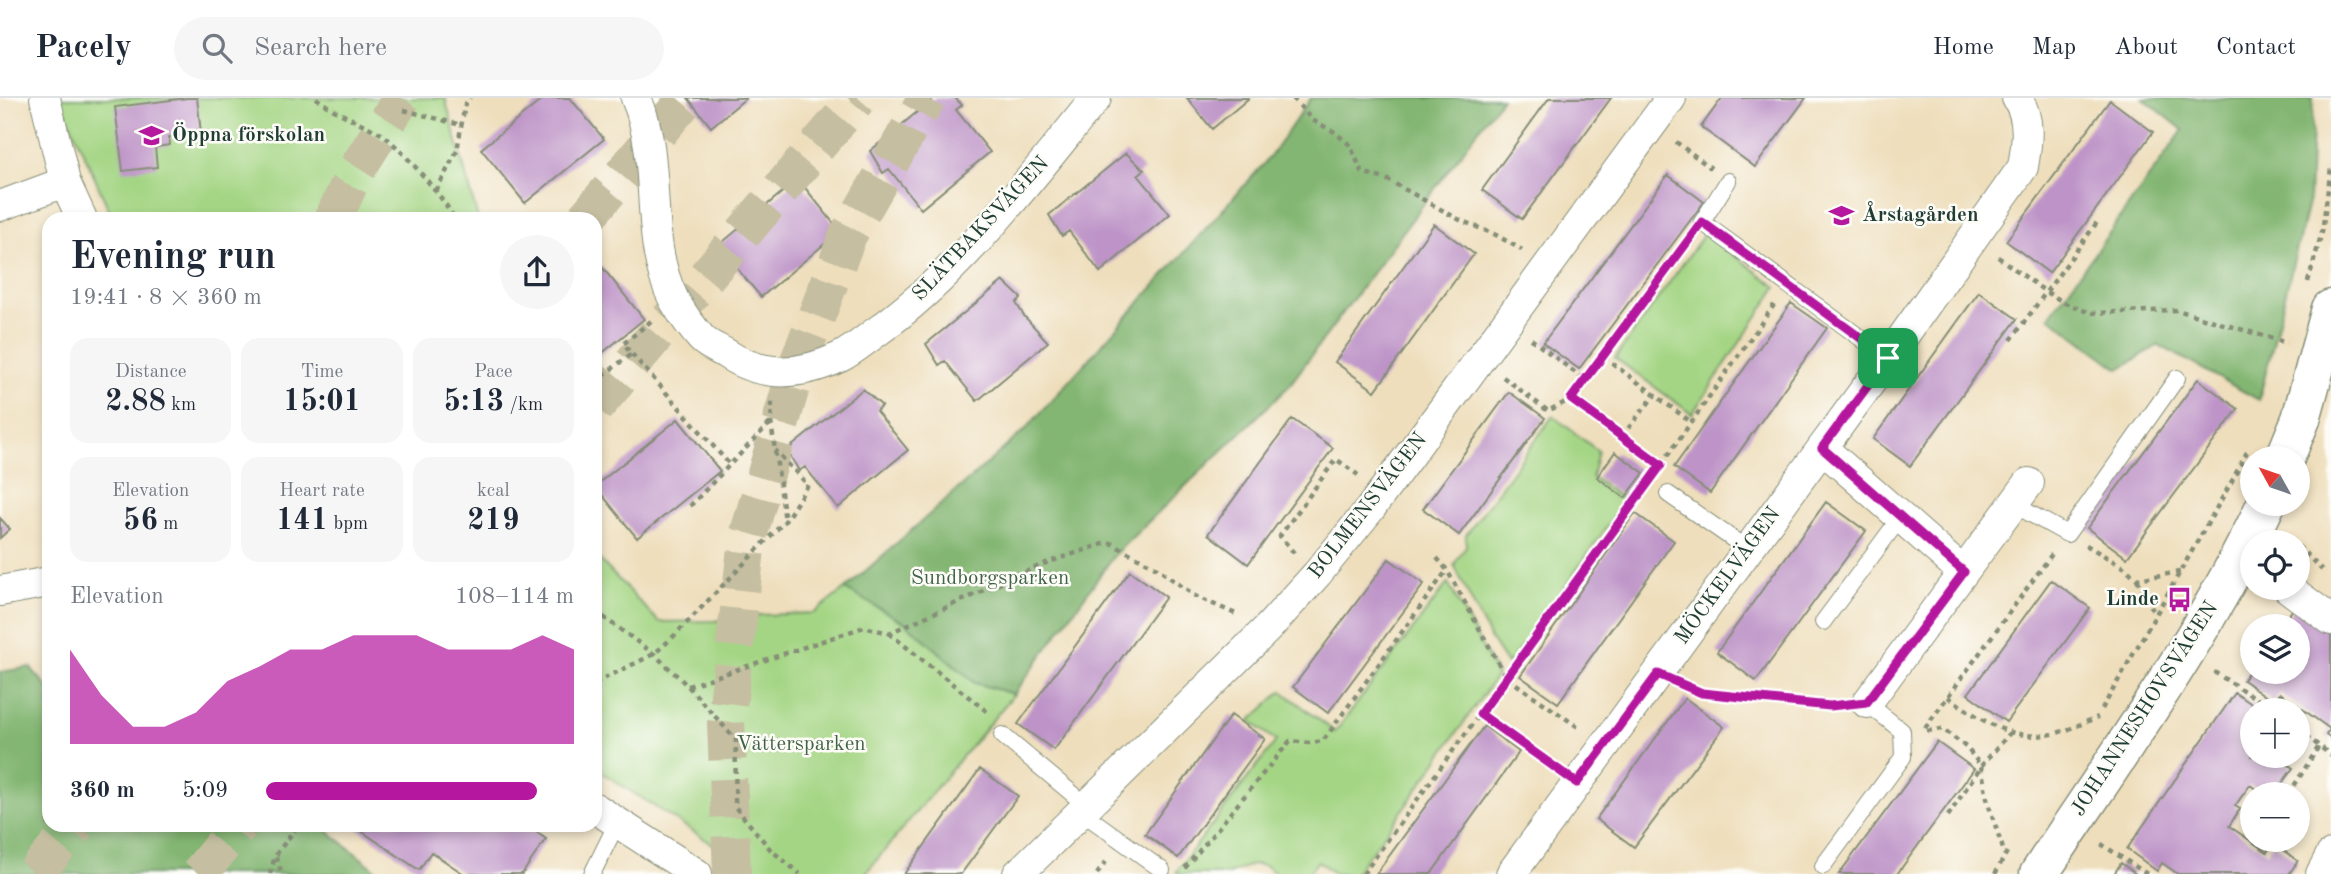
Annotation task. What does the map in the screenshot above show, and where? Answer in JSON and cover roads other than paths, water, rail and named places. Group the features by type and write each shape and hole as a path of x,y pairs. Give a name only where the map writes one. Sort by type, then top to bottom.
{"main road":[{"path":"2290,446 2301,419 2318,301"},
{"name":"JOHANNESHOVSVÄGEN","path":"2039,874 2240,568"}],"street":[{"path":"45,98 65,182 79,212"},
{"name":"SLÄTBAKSVÄGEN","path":"636,98 649,149 660,262 675,300 703,339 738,362 774,373 808,369 842,357 900,315 958,260 1007,206 1096,98"},
{"name":"BOLMENSVÄGEN","path":"1018,874 1268,628 1317,574 1370,509 1671,98"},
{"name":"MÖCKELVÄGEN","path":"1511,874 1888,358 2022,167 2028,138 2025,118 2017,98"},
{"path":"0,206 65,182"},
{"path":"1822,448 1964,572"},
{"path":"1867,702 2021,494"},
{"path":"0,591 42,583"},
{"path":"2304,600 2331,620"},
{"path":"606,815 697,874"},
{"path":"2321,874 2331,855"}],"lane":[{"path":"1728,181 1702,222 1888,358"},
{"path":"2021,494 2067,534 2177,377"},
{"path":"1668,494 1747,550"},
{"path":"1823,622 1900,518"},
{"path":"1823,866 1903,757 1902,731 1867,702"},
{"path":"1002,735 1083,808 1162,870"},
{"path":"592,874 602,832"}],"tunnel":[{"path":"336,212 355,172 402,98"},
{"path":"591,212 687,98"},
{"path":"602,399 858,98"},
{"path":"732,874 726,723 747,540 797,366 848,235 927,98"},
{"path":"35,874 70,832"},
{"path":"199,874 233,832"}],"place":[{"name":"Öppna förskolan","path":"152,135"},
{"name":"Årstagården","path":"1842,215"},
{"name":"Linde","path":"2179,599"}],"park label":[{"name":"Sundborgsparken","path":"990,578"},
{"name":"Vättersparken","path":"801,744"}]}
